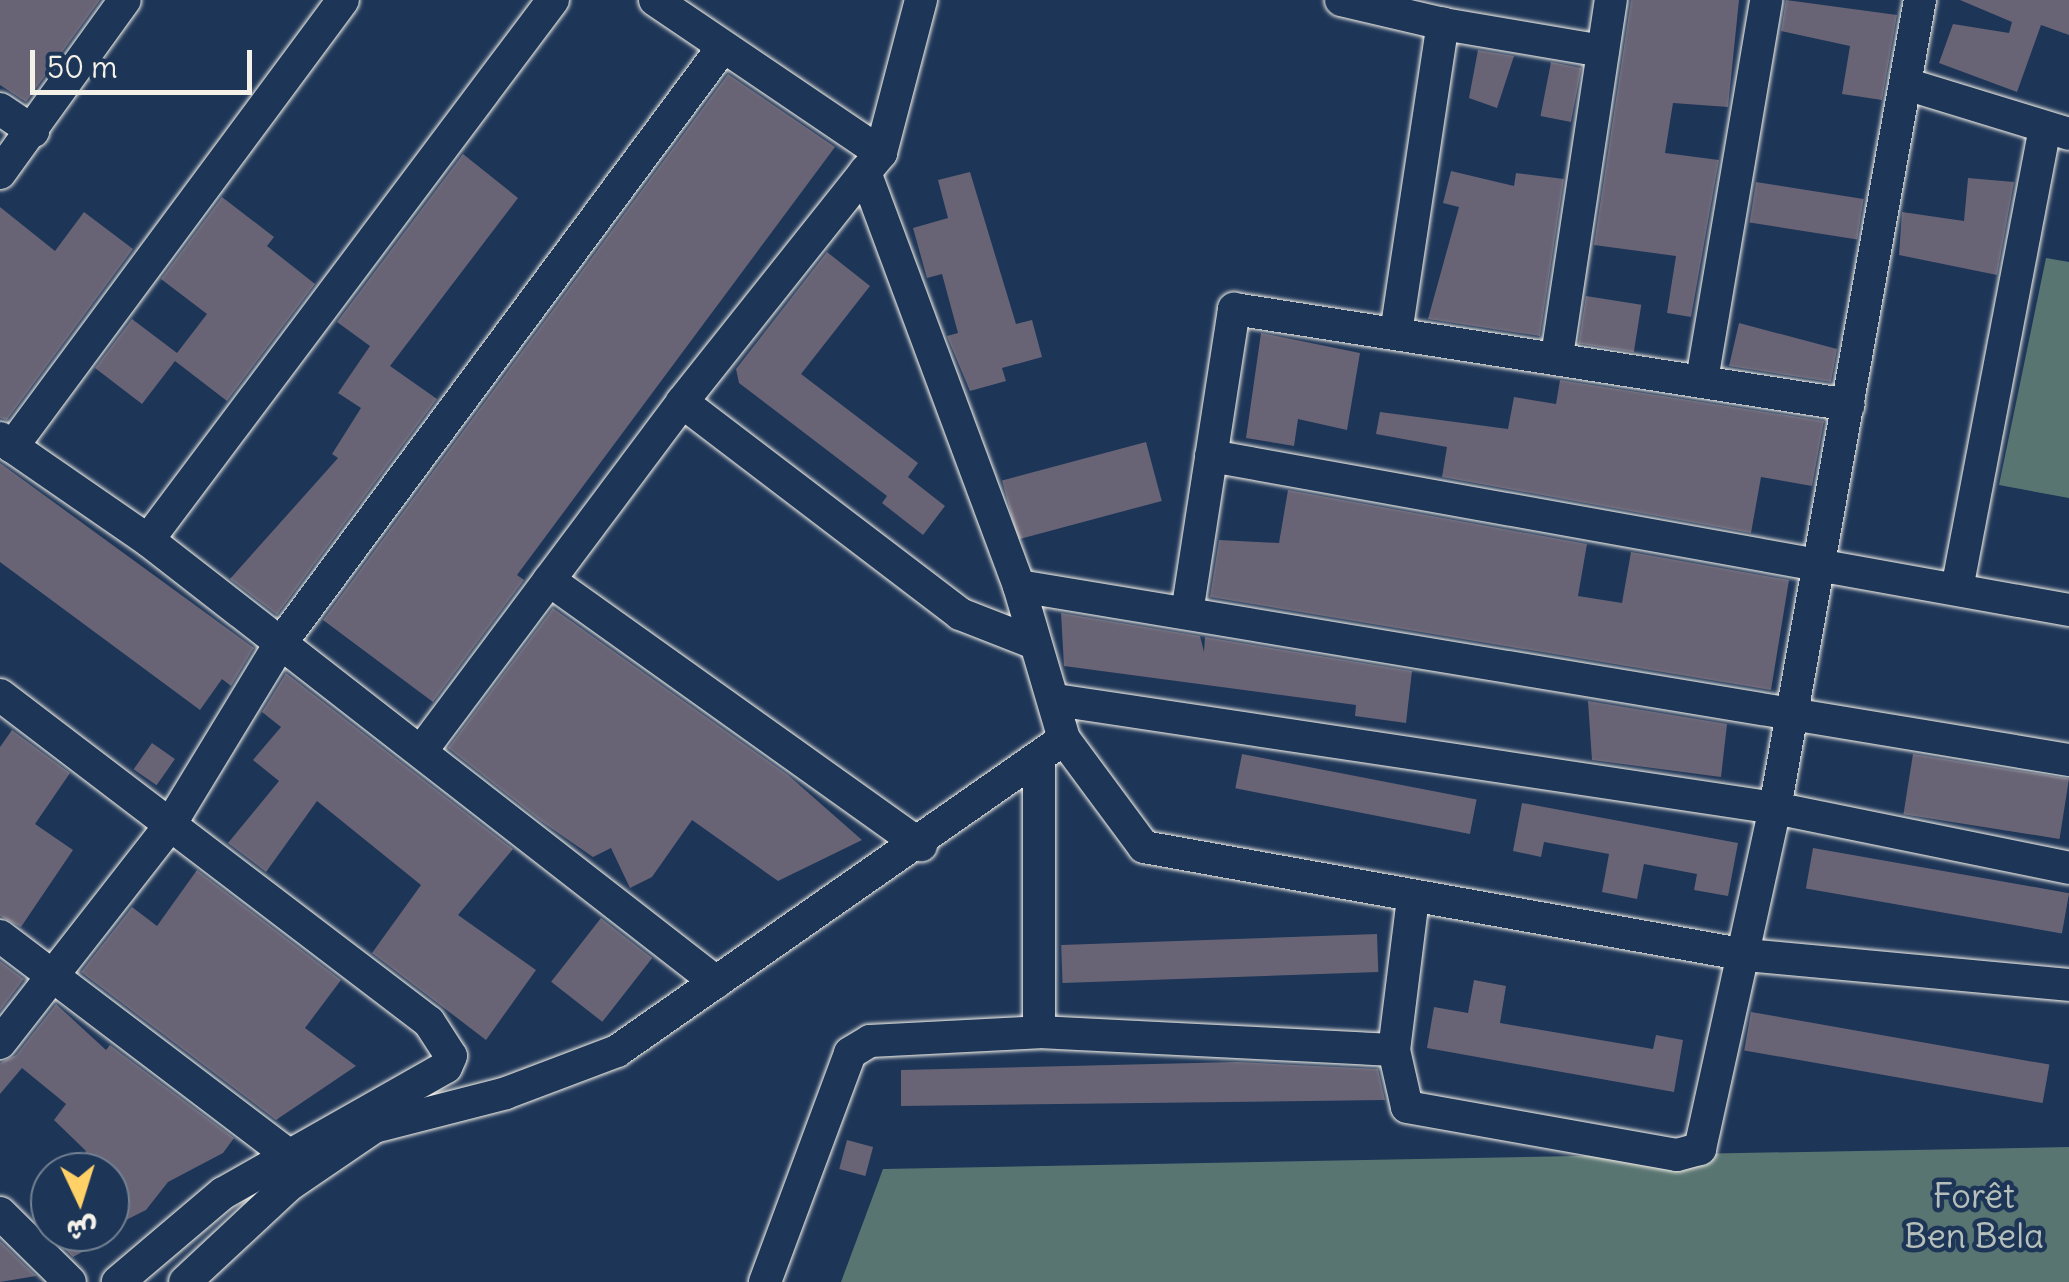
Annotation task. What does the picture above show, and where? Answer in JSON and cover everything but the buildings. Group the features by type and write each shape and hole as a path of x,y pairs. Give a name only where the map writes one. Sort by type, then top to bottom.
{"street":[{"path":"0,173 125,0"},
{"path":"343,0 6,442 148,540 278,647 422,750 716,982"},
{"path":"148,540 553,0"},
{"path":"655,0 873,163 1019,586 1032,642 1056,700 1039,1032"},
{"path":"422,750 682,402 873,163 921,0"},
{"path":"1341,0 1443,24 1603,51"},
{"path":"1556,356 1611,0"},
{"path":"1702,380 1766,0"},
{"path":"1413,898 1394,1050 1400,1096 1419,1114 1690,1154 1706,1138 1775,808 1790,710 1909,85 1920,0"},
{"path":"1396,333 1443,24"},
{"path":"0,1043 168,828 278,647 720,51"},
{"path":"1909,85 2057,131 1956,589"},
{"path":"0,109 33,131"},
{"path":"1186,613 1234,309 1556,356 1849,406"},
{"path":"682,402 960,614 1032,642"},
{"path":"1211,456 2069,610"},
{"path":"549,580 921,845"},
{"path":"1019,586 1790,710 2069,760"},
{"path":"0,695 168,828 339,950 448,1045 446,1067 285,1152 118,1282"},
{"path":"1056,700 1775,808 2069,868"},
{"path":"185,1282 289,1186 374,1127 506,1093 616,1051 921,845 1052,750"},
{"path":"1052,750 1144,847 1746,955 2069,986"},
{"path":"0,936 285,1152"},
{"path":"765,1282 850,1053 894,1036 1039,1032 1394,1050"},
{"path":"0,1213 70,1282"}],"green space":[{"path":"2046,258 2069,262 2069,498 1999,485"},
{"name":"Forêt Ben Bela","path":"2069,1147 2069,1282 841,1282 883,1169"}]}
